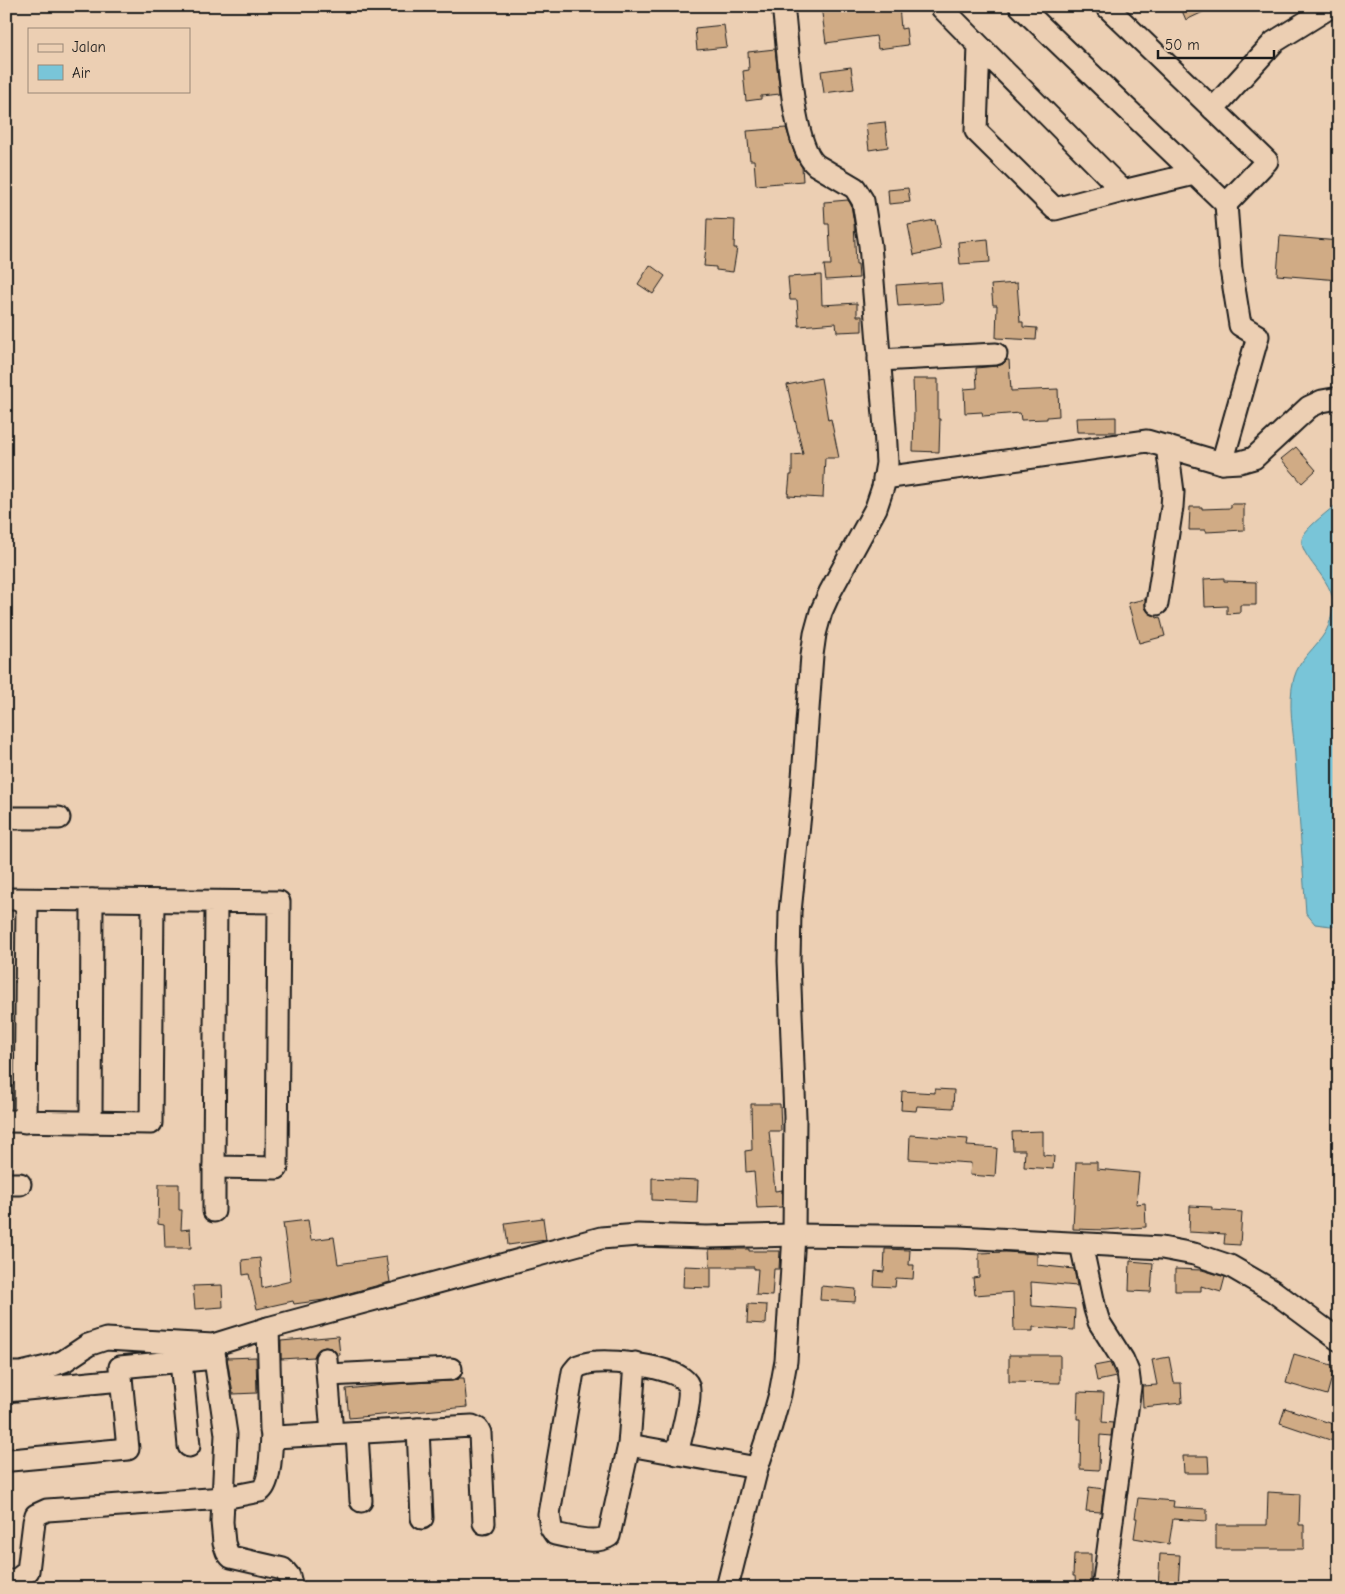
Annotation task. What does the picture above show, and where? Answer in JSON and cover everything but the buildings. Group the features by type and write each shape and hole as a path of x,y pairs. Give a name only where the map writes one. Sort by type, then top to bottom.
{"street":[{"path":"727,1588 757,1468 771,1426 786,1361 794,1235 795,1116 789,961 790,912 815,634 821,612 830,592 876,508 887,463 870,245 863,201 855,188 810,161 806,152 796,116 783,6"},
{"path":"943,6 942,8 1123,191"},
{"path":"1020,6 1226,204 1231,269 1240,325 1258,336 1222,463"},
{"path":"1106,6 1268,161 1226,204"},
{"path":"1213,109 1274,42 1332,6"},
{"path":"980,46 976,131 1056,209 1194,174"},
{"path":"880,360 996,354"},
{"path":"884,478 1148,441 1222,463 1240,462 1254,458 1309,407 1322,401 1339,398"},
{"path":"1157,604 1172,507 1167,446"},
{"path":"6,818 59,818"},
{"path":"153,901 151,1123 16,1122 16,899 279,902 277,1168 214,1167"},
{"path":"90,1122 92,900"},
{"path":"214,1211 216,902"},
{"path":"11,1460 128,1449 120,1367 181,1361 214,1352 268,1328 600,1238 638,1234 707,1237 794,1235 959,1237 1162,1248 1194,1254 1230,1266 1273,1291 1339,1340"},
{"path":"1081,1244 1099,1322 1123,1360 1128,1372 1130,1387 1103,1588"},
{"path":"6,1583 18,1579 28,1571 36,1515 46,1510 224,1498 260,1491 264,1488 268,1480 272,1434 270,1431 268,1328"},
{"path":"6,1373 21,1373 51,1366 64,1361 88,1345 106,1339 214,1352"},
{"path":"214,1352 226,1434 222,1522 224,1543 231,1557 283,1569 288,1576 292,1588"},
{"path":"181,1361 190,1446"},
{"path":"635,1363 628,1445 609,1536 605,1539 580,1540 555,1534 550,1528 549,1514 573,1372 578,1366 597,1362 635,1363 663,1370 683,1378 688,1384 690,1394 677,1454"},
{"path":"332,1434 327,1367 452,1369"},
{"path":"6,1391 121,1380"},
{"path":"272,1434 276,1437 472,1426 478,1429 480,1433 484,1523"},
{"path":"418,1429 422,1518"},
{"path":"357,1433 361,1501"},
{"path":"628,1445 757,1468"}],"water":[{"path":"1339,502 1339,927 1315,924 1306,913 1291,698 1296,671 1326,631 1331,619 1333,606 1332,596 1328,587 1304,551 1303,536 1314,523"}]}
